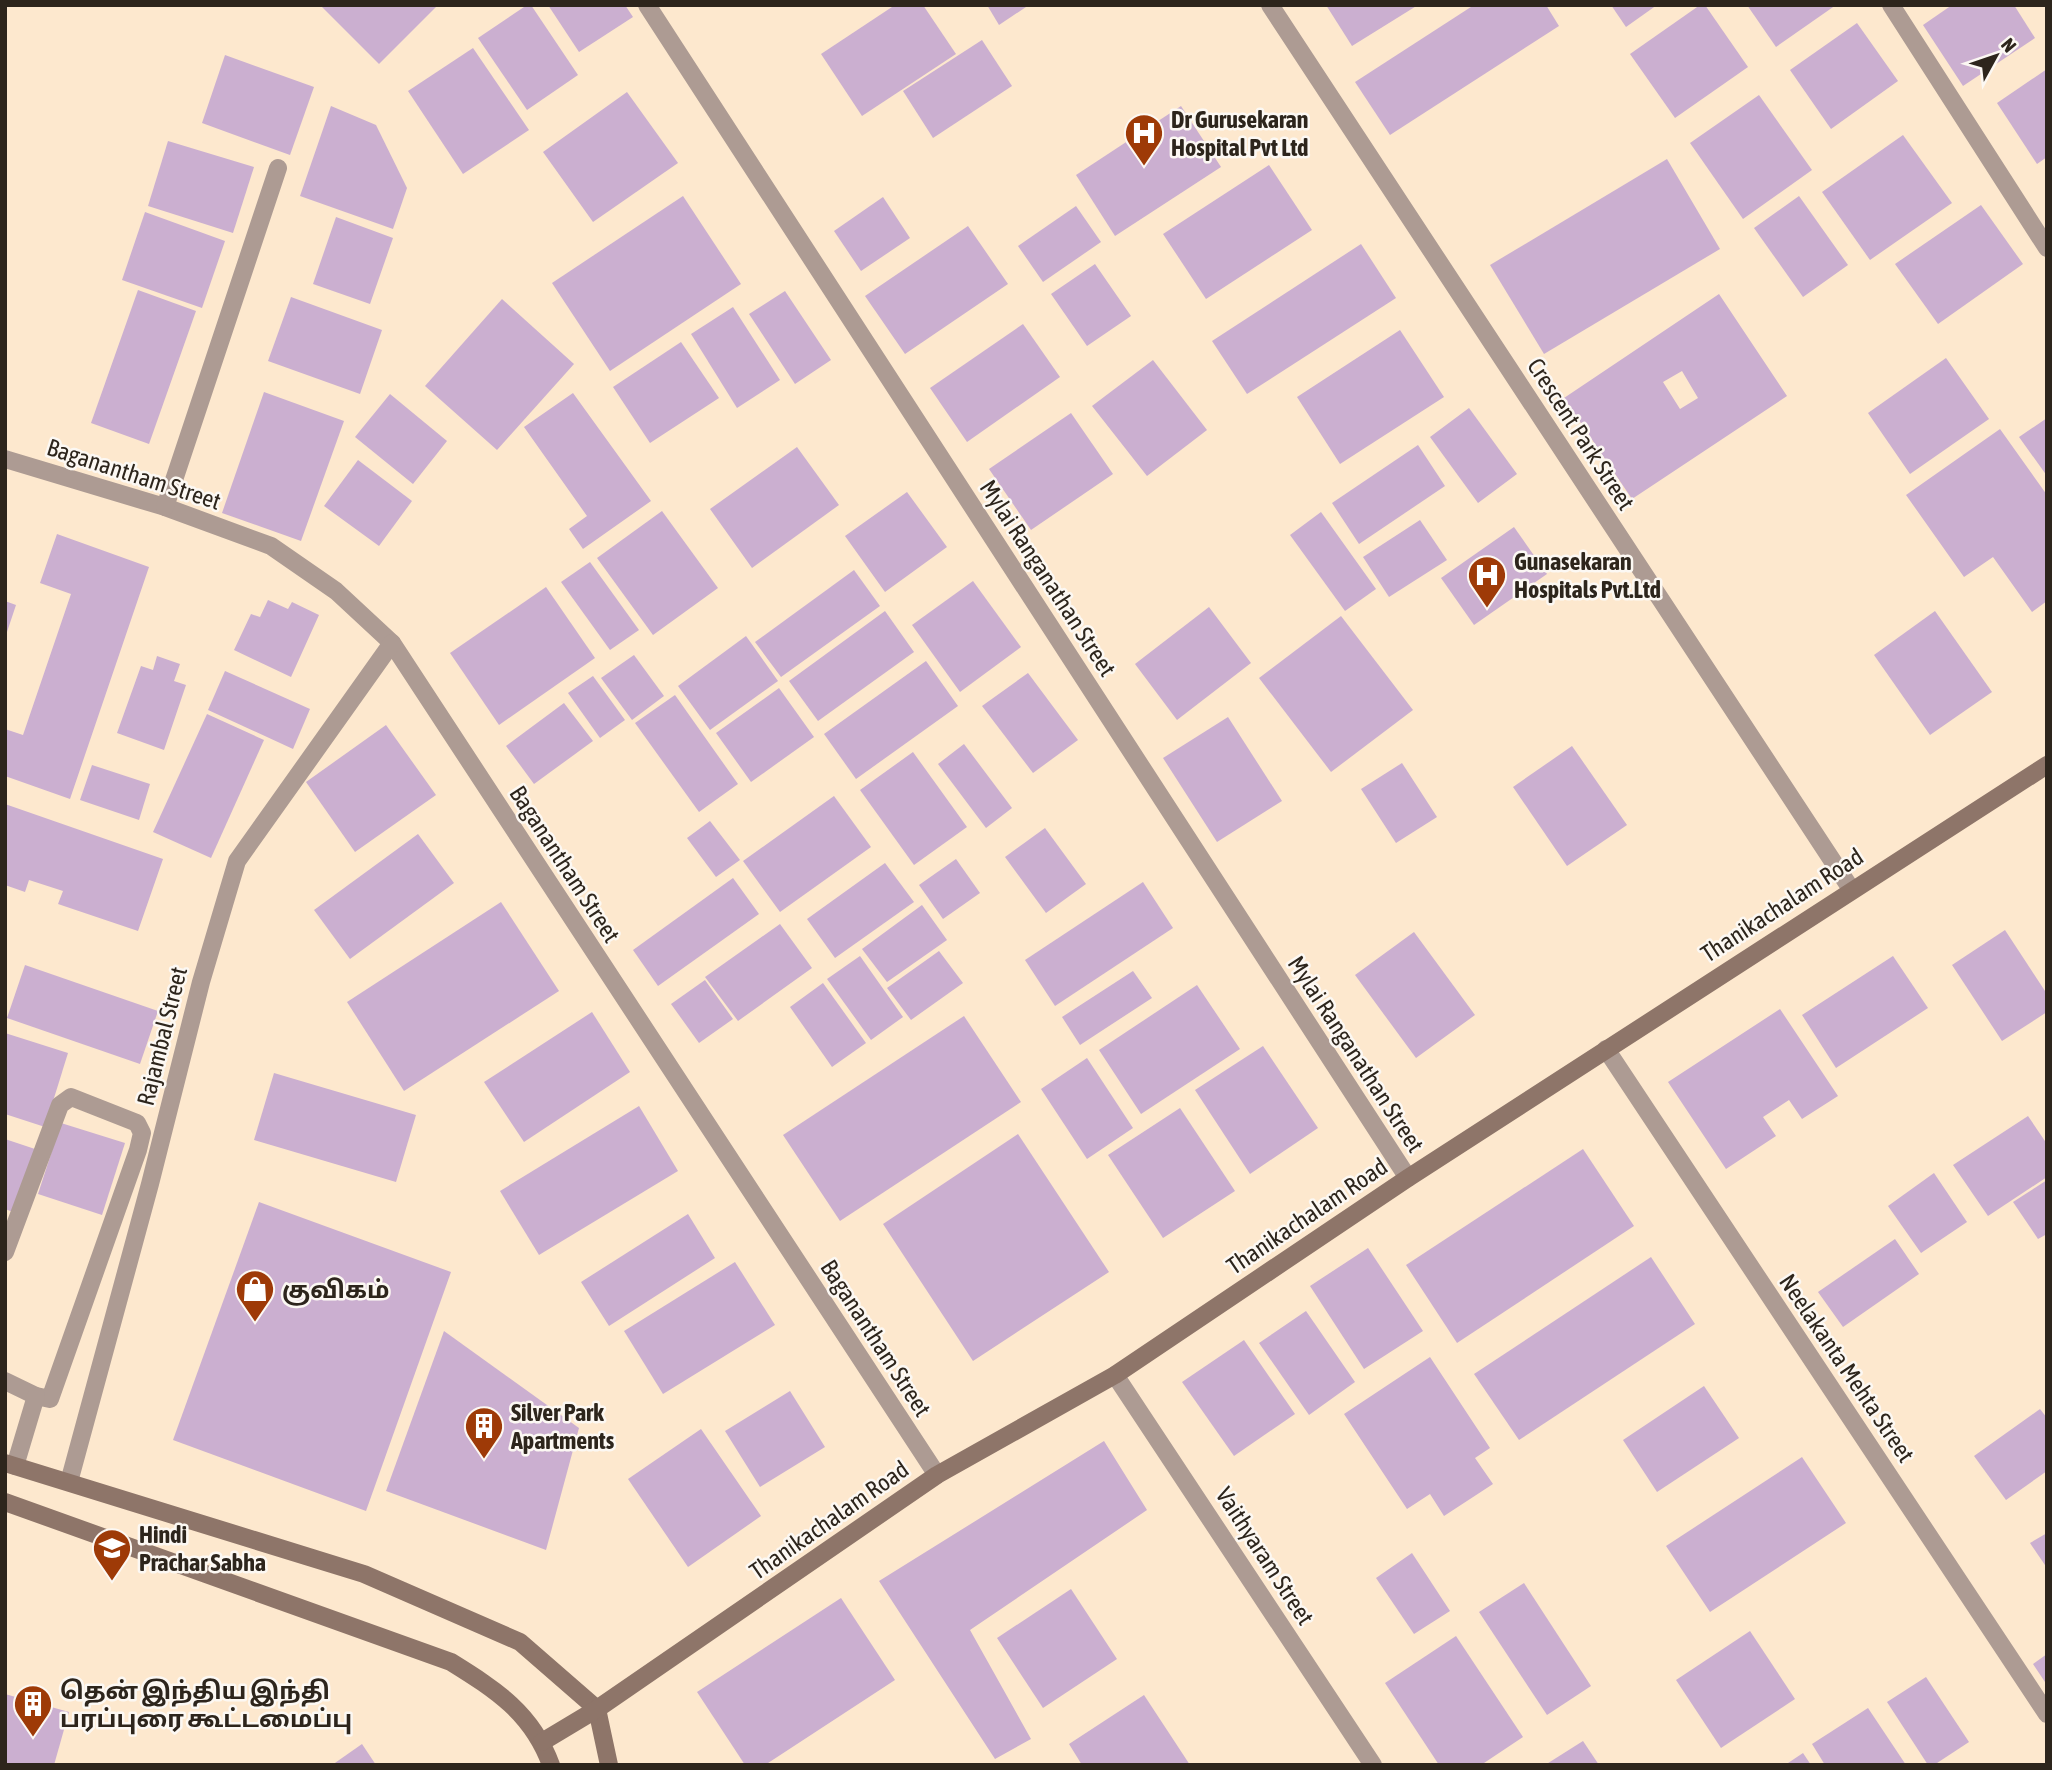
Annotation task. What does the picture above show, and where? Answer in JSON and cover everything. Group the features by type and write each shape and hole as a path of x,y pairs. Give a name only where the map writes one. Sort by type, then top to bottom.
{"main road":[{"name":"Thanikachalam Road","path":"597,1709 937,1475 1115,1375 1408,1178 1851,889 2047,765"},
{"path":"10,1464 364,1574 520,1642 597,1709 609,1765"},
{"path":"5,1502 451,1662 496,1689 524,1717 542,1742 551,1765"},
{"path":"542,1742 597,1709"}],"street":[{"name":"Mylai Ranganathan Street","path":"647,5 1408,1178"},
{"name":"Crescent Park Street","path":"1270,5 1851,889"},
{"path":"1891,5 2047,248"},
{"path":"165,507 278,168"},
{"name":"Baganantham Street","path":"5,459 165,507 271,546 335,591 392,643 937,1475"},
{"name":"Rajambal Street","path":"69,1482 201,982 237,861 392,643"},
{"name":"Neelakanta Mehta Street","path":"1606,1049 2047,1714"},
{"path":"5,1252 60,1105 71,1097 137,1123 142,1133 50,1399 36,1396 5,1381"},
{"path":"142,1133 161,1139"},
{"name":"Vaithyaram Street","path":"1115,1375 1373,1765"},
{"path":"10,1464 36,1396"}],"building":[{"path":"320,5 438,5 379,64"},
{"path":"527,5 531,5 578,75 527,110 478,38"},
{"path":"548,5 625,5 633,17 579,52"},
{"path":"895,5 923,5 956,54 862,116 821,54"},
{"path":"987,5 1029,5 999,25"},
{"path":"1326,5 1418,5 1352,46"},
{"path":"1474,5 1546,5 1559,26 1390,135 1355,82"},
{"path":"1611,5 1657,5 1626,27"},
{"path":"1700,5 1705,5 1748,67 1675,118 1630,54"},
{"path":"1747,5 1836,5 1776,47"},
{"path":"1952,5 2014,5 2035,38 1963,86 1923,25"},
{"path":"1857,23 1898,81 1831,129 1790,70"},
{"path":"982,40 1012,86 933,138 903,91"},
{"path":"473,48 529,130 463,174 408,91"},
{"path":"225,55 314,87 290,155 202,123"},
{"path":"2047,69 2047,157 2037,164 1997,103"},
{"path":"627,92 678,163 593,222 543,152"},
{"path":"1759,95 1812,170 1743,219 1690,143"},
{"path":"331,106 376,125 407,188 393,229 300,196"},
{"path":"1181,106 1221,167 1115,236 1076,175"},
{"path":"1903,135 1952,203 1870,260 1822,192"},
{"path":"168,141 254,167 233,233 148,206"},
{"path":"1667,159 1720,249 1544,354 1490,265"},
{"path":"1269,165 1312,230 1206,299 1163,234"},
{"path":"683,196 741,284 610,371 552,283"},
{"path":"1799,196 1848,265 1803,297 1754,228"},
{"path":"883,197 910,238 861,271 834,231"},
{"path":"1981,205 2023,264 1938,324 1895,264"},
{"path":"1076,206 1101,242 1043,282 1018,246"},
{"path":"145,212 225,241 202,308 122,280"},
{"path":"336,217 393,238 370,304 313,284"},
{"path":"968,226 1008,284 905,354 865,296"},
{"path":"1361,244 1396,298 1247,394 1212,341"},
{"path":"1095,264 1131,316 1087,346 1051,294"},
{"path":"138,290 196,311 149,444 91,423"},
{"path":"785,291 831,360 795,384 749,314"},
{"path":"1719,294 1787,396 1632,499 1564,398","holes":["1682,371 1698,398 1680,409 1663,382"]},
{"path":"291,297 382,330 360,394 268,361"},
{"path":"502,299 574,364 497,450 425,386"},
{"path":"733,307 780,380 737,408 691,334"},
{"path":"1023,324 1060,377 967,442 930,388"},
{"path":"1400,330 1444,397 1340,464 1297,397"},
{"path":"681,342 719,398 650,443 613,387"},
{"path":"1946,358 1989,419 1910,474 1868,413"},
{"path":"1153,360 1207,430 1147,476 1092,406"},
{"path":"264,392 344,421 301,541 222,513"},
{"path":"573,393 651,501 583,549 569,529 587,516 524,427"},
{"path":"390,394 447,441 413,484 355,437"},
{"path":"1469,408 1517,474 1478,503 1430,437"},
{"path":"1071,413 1113,474 1031,530 989,469"},
{"path":"2047,418 2047,476 2019,437"},
{"path":"2000,429 2047,495 2047,601 2032,612 1993,557 1964,577 1906,495"},
{"path":"1418,445 1445,486 1359,544 1332,503"},
{"path":"797,447 839,505 752,568 710,509"},
{"path":"358,460 412,501 379,546 324,506"},
{"path":"907,492 947,547 885,592 845,536"},
{"path":"662,511 718,588 653,635 597,558"},
{"path":"1321,512 1376,589 1345,611 1290,535"},
{"path":"1420,520 1447,560 1389,597 1363,557"},
{"path":"1514,527 1547,574 1474,625 1441,578"},
{"path":"57,534 149,567 70,799 5,776 5,729 23,735 71,594 40,583"},
{"path":"590,562 639,630 610,650 561,582"},
{"path":"854,570 880,606 781,677 755,642"},
{"path":"973,581 1021,647 960,692 912,625"},
{"path":"546,587 595,658 499,725 450,653"},
{"path":"268,600 288,609 292,602 319,615 291,677 234,650 251,614 260,617"},
{"path":"5,601 16,605 6,635 5,635"},
{"path":"1209,607 1251,663 1177,720 1135,664"},
{"path":"885,611 914,652 818,721 789,681"},
{"path":"1935,611 1992,692 1930,735 1874,655"},
{"path":"1341,616 1413,710 1331,772 1259,678"},
{"path":"746,636 778,681 710,730 678,686"},
{"path":"634,655 664,696 632,720 601,678"},
{"path":"157,656 180,664 174,681 186,685 164,750 117,733 141,666 153,670"},
{"path":"926,661 958,706 856,779 824,734"},
{"path":"225,671 310,709 293,749 208,710"},
{"path":"1028,673 1078,740 1033,773 982,706"},
{"path":"593,676 625,720 600,738 568,693"},
{"path":"779,688 814,737 751,782 716,733"},
{"path":"675,695 738,784 699,812 635,723"},
{"path":"564,703 593,741 534,784 506,746"},
{"path":"207,714 264,740 211,858 153,832"},
{"path":"1228,717 1282,801 1217,842 1163,758"},
{"path":"386,725 436,795 355,852 306,782"},
{"path":"964,744 1012,808 986,828 938,764"},
{"path":"1572,746 1627,825 1567,866 1513,787"},
{"path":"913,752 967,827 914,865 860,790"},
{"path":"1402,763 1437,817 1396,843 1361,789"},
{"path":"92,765 150,784 139,820 80,800"},
{"path":"834,796 871,847 780,912 743,861"},
{"path":"5,804 163,859 138,931 58,904 63,891 29,880 25,892 5,885"},
{"path":"710,821 740,860 716,877 687,838"},
{"path":"1045,828 1086,884 1046,913 1005,857"},
{"path":"418,834 454,883 350,959 314,910"},
{"path":"956,859 980,893 943,919 919,885"},
{"path":"885,863 914,902 835,958 807,919"},
{"path":"733,878 759,914 658,986 633,950"},
{"path":"1143,882 1173,928 1055,1006 1025,960"},
{"path":"501,902 559,991 404,1091 347,1002"},
{"path":"922,905 947,940 887,982 862,949"},
{"path":"780,924 812,968 738,1021 705,977"},
{"path":"2005,930 2047,994 2047,1012 2002,1041 1952,965"},
{"path":"1414,932 1475,1015 1416,1058 1355,975"},
{"path":"939,951 963,983 911,1020 887,988"},
{"path":"860,956 903,1017 871,1040 827,979"},
{"path":"1893,956 1928,1008 1836,1068 1802,1015"},
{"path":"25,965 158,1011 140,1064 7,1018"},
{"path":"1133,971 1152,998 1080,1045 1062,1017"},
{"path":"705,980 733,1019 699,1043 671,1004"},
{"path":"823,983 866,1043 832,1067 790,1007"},
{"path":"1197,985 1240,1049 1141,1114 1099,1050"},
{"path":"1780,1009 1838,1096 1802,1119 1789,1100 1763,1117 1776,1136 1726,1169 1668,1082"},
{"path":"592,1012 630,1072 524,1142 484,1082"},
{"path":"964,1016 1021,1102 840,1221 783,1135"},
{"path":"5,1033 68,1053 45,1127 5,1114"},
{"path":"1263,1046 1318,1128 1250,1174 1195,1090"},
{"path":"1087,1058 1133,1128 1087,1159 1041,1089"},
{"path":"274,1073 416,1115 396,1182 254,1140"},
{"path":"639,1106 678,1171 539,1255 500,1191"},
{"path":"1180,1108 1235,1191 1163,1238 1108,1155"},
{"path":"2028,1116 2047,1144 2047,1177 1988,1216 1953,1165"},
{"path":"61,1123 125,1143 102,1215 38,1194"},
{"path":"1018,1134 1109,1272 973,1361 883,1224"},
{"path":"5,1139 35,1149 13,1212 5,1209"},
{"path":"1583,1149 1634,1226 1457,1343 1406,1265"},
{"path":"1934,1173 1967,1222 1921,1253 1888,1206"},
{"path":"2047,1180 2047,1234 2038,1239 2013,1202"},
{"path":"259,1202 451,1272 366,1511 173,1440"},
{"path":"688,1214 715,1258 609,1326 581,1282"},
{"path":"1895,1239 1919,1274 1843,1327 1818,1292"},
{"path":"1368,1248 1423,1331 1364,1369 1310,1286"},
{"path":"1651,1257 1695,1324 1519,1440 1474,1374"},
{"path":"735,1262 775,1325 663,1394 624,1331"},
{"path":"1306,1311 1355,1382 1309,1415 1259,1343"},
{"name":"Silver Park Apartments","path":"444,1331 579,1428 546,1550 386,1491"},
{"path":"1244,1340 1295,1414 1234,1456 1182,1382"},
{"path":"1430,1357 1490,1448 1475,1458 1493,1484 1444,1516 1430,1494 1407,1509 1344,1414"},
{"path":"1704,1386 1739,1438 1657,1492 1623,1440"},
{"path":"790,1391 825,1447 760,1487 725,1431"},
{"path":"2040,1409 2047,1418 2047,1471 2006,1500 1974,1456"},
{"path":"701,1429 761,1516 688,1567 628,1479"},
{"path":"1104,1441 1147,1510 970,1630 1031,1739 995,1759 879,1581"},
{"path":"1802,1457 1846,1523 1710,1612 1666,1546"},
{"path":"2047,1533 2047,1568 2030,1543"},
{"path":"1412,1553 1450,1611 1414,1634 1376,1578"},
{"path":"1524,1583 1591,1686 1547,1715 1479,1612"},
{"path":"1071,1589 1117,1659 1043,1708 997,1638"},
{"path":"841,1598 895,1680 765,1765 745,1765 697,1692"},
{"path":"1750,1631 1795,1699 1721,1748 1676,1680"},
{"path":"1456,1636 1523,1737 1481,1765 1439,1765 1385,1683"},
{"path":"2047,1654 2047,1685 2033,1664"},
{"path":"1926,1677 1969,1742 1934,1765 1928,1765 1887,1702"},
{"name":"தென் இந்திய இந்தி பரப்புரை கூட்டமைப்பு","path":"5,1694 69,1712 54,1765 5,1765"},
{"path":"1144,1695 1190,1765 1082,1765 1069,1744"},
{"path":"1868,1708 1906,1765 1825,1765 1812,1744"},
{"path":"1583,1741 1599,1765 1545,1765"},
{"path":"362,1744 376,1765 332,1765"},
{"path":"1803,1753 1811,1765 1785,1765"}],"place":[{"name":"Dr Gurusekaran Hospital Pvt Ltd","path":"1144,167"},
{"name":"Gunasekaran Hospitals Pvt.Ltd","path":"1487,609"},
{"name":"குவிகம்","path":"255,1323"},
{"name":"Silver Park Apartments","path":"484,1460"},
{"name":"Hindi Prachar Sabha","path":"112,1582"},
{"name":"தென் இந்திய இந்தி பரப்புரை கூட்டமைப்பு","path":"33,1738"}]}
